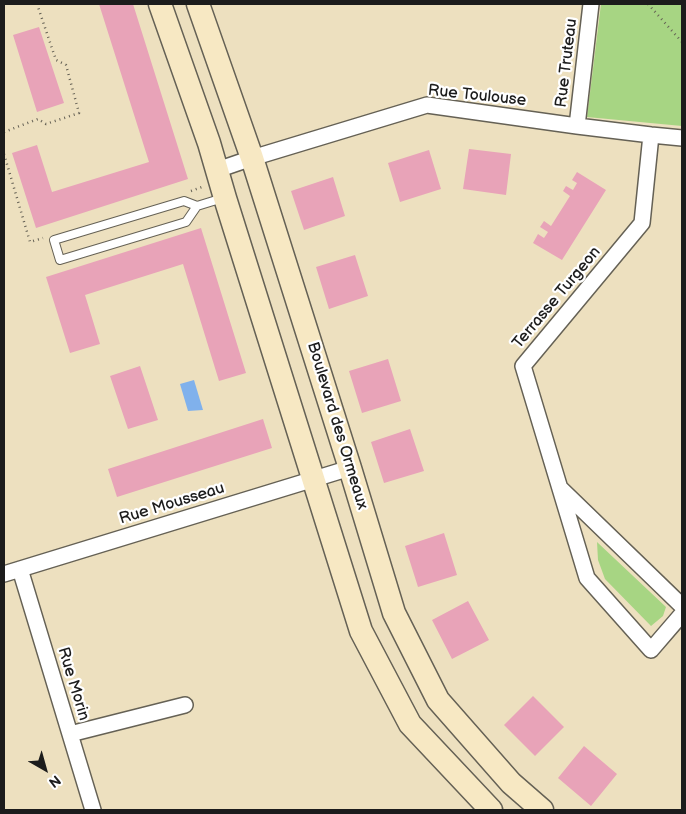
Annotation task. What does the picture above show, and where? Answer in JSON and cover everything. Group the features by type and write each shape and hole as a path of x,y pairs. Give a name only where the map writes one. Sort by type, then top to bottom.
{"street":[{"path":"160,4 209,143 360,631 410,724 491,810"},
{"name":"Boulevard des Ormeaux","path":"198,4 252,158 394,613 438,700 510,783 542,810"},
{"name":"Rue Truteau","path":"577,126 591,4"},
{"name":"Rue Toulouse","path":"221,183 252,158 427,105 651,136 682,138"},
{"name":"Terrasse Turgeon","path":"651,136 642,223 524,366 587,578 650,650 682,614"},
{"name":"Rue Mousseau","path":"4,574 350,468"},
{"name":"Terrasse Turgeon","path":"559,487 682,606"},
{"name":"Rue Morin","path":"20,569 93,810"},
{"path":"70,734 185,705"}],"lane":[{"path":"197,206 184,201 54,240 60,260 186,222 197,206 221,183"}],"path":[{"path":"4,132 38,119 46,124 79,114 66,65 56,60 37,4"},
{"path":"648,4 682,42"},
{"path":"4,154 30,242 48,236"},
{"path":"184,193 221,183"}],"green space":[{"path":"601,4 682,4 682,126 587,117"},
{"path":"597,542 666,607 663,616 651,626 605,579 598,560"}],"water":[{"path":"194,380 203,410 188,411 180,384"}],"building":[{"path":"99,4 133,4 188,179 36,228 12,153 37,145 52,192 149,162"},
{"path":"39,27 64,103 37,112 13,35"},
{"path":"469,149 511,154 506,195 463,189"},
{"path":"429,150 441,189 400,202 388,163"},
{"path":"577,172 606,190 562,260 533,243 538,234 544,238 548,232 540,227 544,221 551,226 570,196 563,191 566,186 573,190 577,183 572,180"},
{"path":"333,177 345,216 304,230 291,191"},
{"path":"201,228 246,373 219,381 183,264 85,295 100,344 70,353 46,277"},
{"path":"355,255 368,296 329,309 316,267"},
{"path":"388,359 401,401 362,413 349,371"},
{"path":"140,366 158,420 128,429 110,376"},
{"path":"263,419 272,448 117,497 108,469"},
{"path":"410,429 424,471 384,483 371,442"},
{"path":"444,533 457,575 418,587 405,546"},
{"path":"468,601 489,640 452,659 432,620"},
{"path":"533,696 564,727 535,756 504,725"},
{"path":"584,746 617,774 591,806 558,778"}]}
